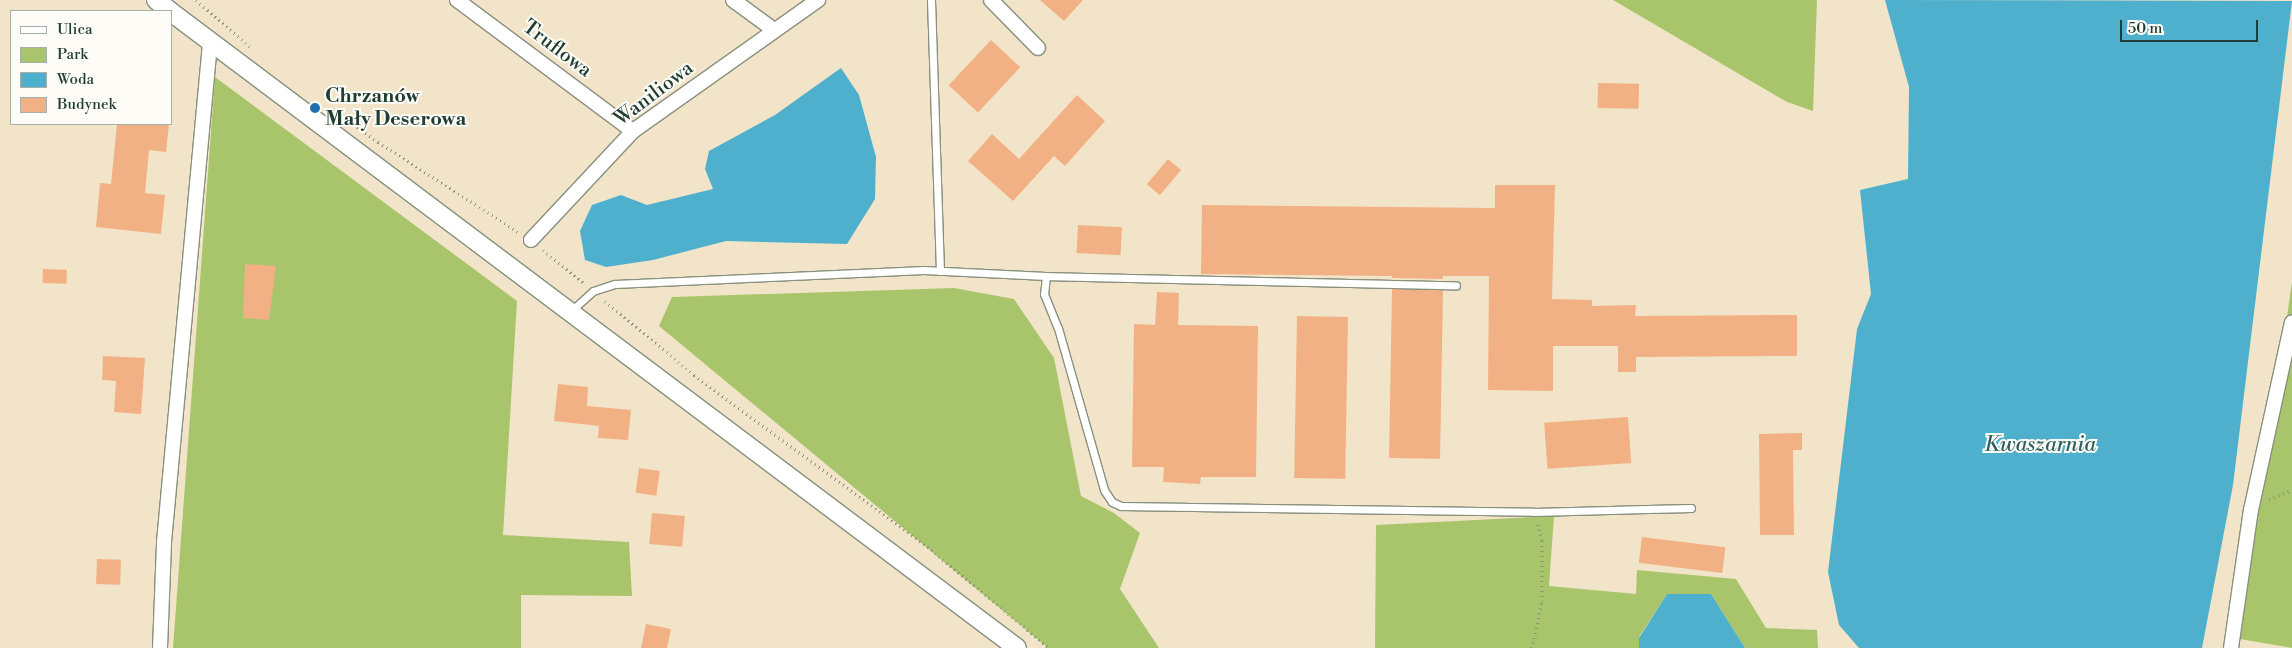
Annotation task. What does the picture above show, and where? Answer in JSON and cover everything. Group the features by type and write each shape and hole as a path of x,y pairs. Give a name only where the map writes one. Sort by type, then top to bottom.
{"street":[{"path":"156,0 168,10"},
{"name":"Truflowa","path":"457,0 633,131"},
{"path":"733,0 774,30"},
{"name":"Waniliowa","path":"531,240 633,131 818,0"},
{"path":"991,0 1038,48"},
{"path":"172,13 210,43 572,310 1017,648"},
{"path":"160,648 164,542 210,43"},
{"path":"2231,648 2251,510 2292,322"}],"lane":[{"path":"931,0 940,271"},
{"path":"572,310 593,291 615,284 940,271 1046,276 1456,285"},
{"path":"1046,276 1044,294 1058,328 1104,490 1112,502 1120,506 1534,512 1691,508"}],"path":[{"path":"196,0 255,51"},
{"path":"324,103 378,142 531,240 694,375 935,553 1050,648"},
{"path":"1532,648 1542,601 1542,540 1534,512"}],"green space":[{"path":"1613,0 1817,0 1813,111 1787,102"},
{"path":"215,77 517,301 503,535 629,542 632,596 521,595 521,648 173,648"},
{"path":"2292,282 2292,648 2240,639"},
{"path":"954,288 1014,299 1054,358 1081,496 1114,513 1140,533 1120,589 1159,648 1048,648 659,326 672,297"},
{"path":"1554,516 1549,586 1636,594 1637,570 1736,579 1766,628 1817,630 1818,648 1745,648 1711,594 1667,594 1639,637 1639,648 1375,648 1376,525"}],"water":[{"name":"Kwaszarnia","path":"1885,0 2292,1 2233,485 2202,648 1859,648 1839,625 1828,572 1857,329 1871,294 1860,190 1908,179 1909,87"},
{"path":"841,68 859,95 876,157 875,199 847,244 726,241 653,260 606,267 585,260 580,231 592,205 621,195 647,205 713,189 705,169 709,151 775,115"},
{"path":"1667,594 1711,594 1745,648 1639,648 1639,638"}],"building":[{"path":"1040,0 1083,0 1064,21"},
{"path":"991,40 1020,67 978,113 949,85"},
{"path":"1598,83 1639,84 1639,109 1598,108"},
{"path":"1077,95 1105,121 1065,166 1054,156 1013,201 968,161 992,134 1019,159"},
{"path":"117,125 169,125 166,152 149,150 145,193 165,195 161,234 96,227 100,183 111,184"},
{"path":"1168,159 1181,170 1160,195 1147,184"},
{"path":"1495,185 1555,185 1552,299 1592,300 1592,306 1636,305 1635,316 1797,315 1797,356 1636,357 1636,372 1618,372 1618,346 1553,346 1553,391 1488,390 1489,276 1443,276 1443,279 1392,278 1392,276 1201,274 1202,205 1495,208"},
{"path":"1078,225 1122,227 1120,255 1077,253"},
{"path":"245,264 276,266 269,320 243,318"},
{"path":"43,269 67,270 66,284 43,283"},
{"path":"1392,289 1443,290 1440,459 1389,458"},
{"path":"1157,292 1179,293 1178,325 1258,326 1256,477 1201,477 1200,484 1163,482 1164,467 1132,467 1134,324 1155,325"},
{"path":"1297,316 1348,317 1345,479 1294,478"},
{"path":"103,356 145,358 141,414 114,412 116,381 102,380"},
{"path":"558,384 588,387 587,406 631,410 628,440 598,438 599,426 554,421"},
{"path":"1628,417 1631,463 1547,469 1544,423"},
{"path":"1802,433 1802,450 1793,450 1794,535 1760,535 1759,434"},
{"path":"639,468 660,471 656,496 636,493"},
{"path":"652,513 685,516 682,547 649,544"},
{"path":"1642,537 1725,547 1722,573 1639,563"},
{"path":"97,559 121,560 120,585 96,584"},
{"path":"646,624 671,629 667,648 641,648"}],"place":[{"name":"Chrzanów Mały Deserowa","path":"315,108"}]}
